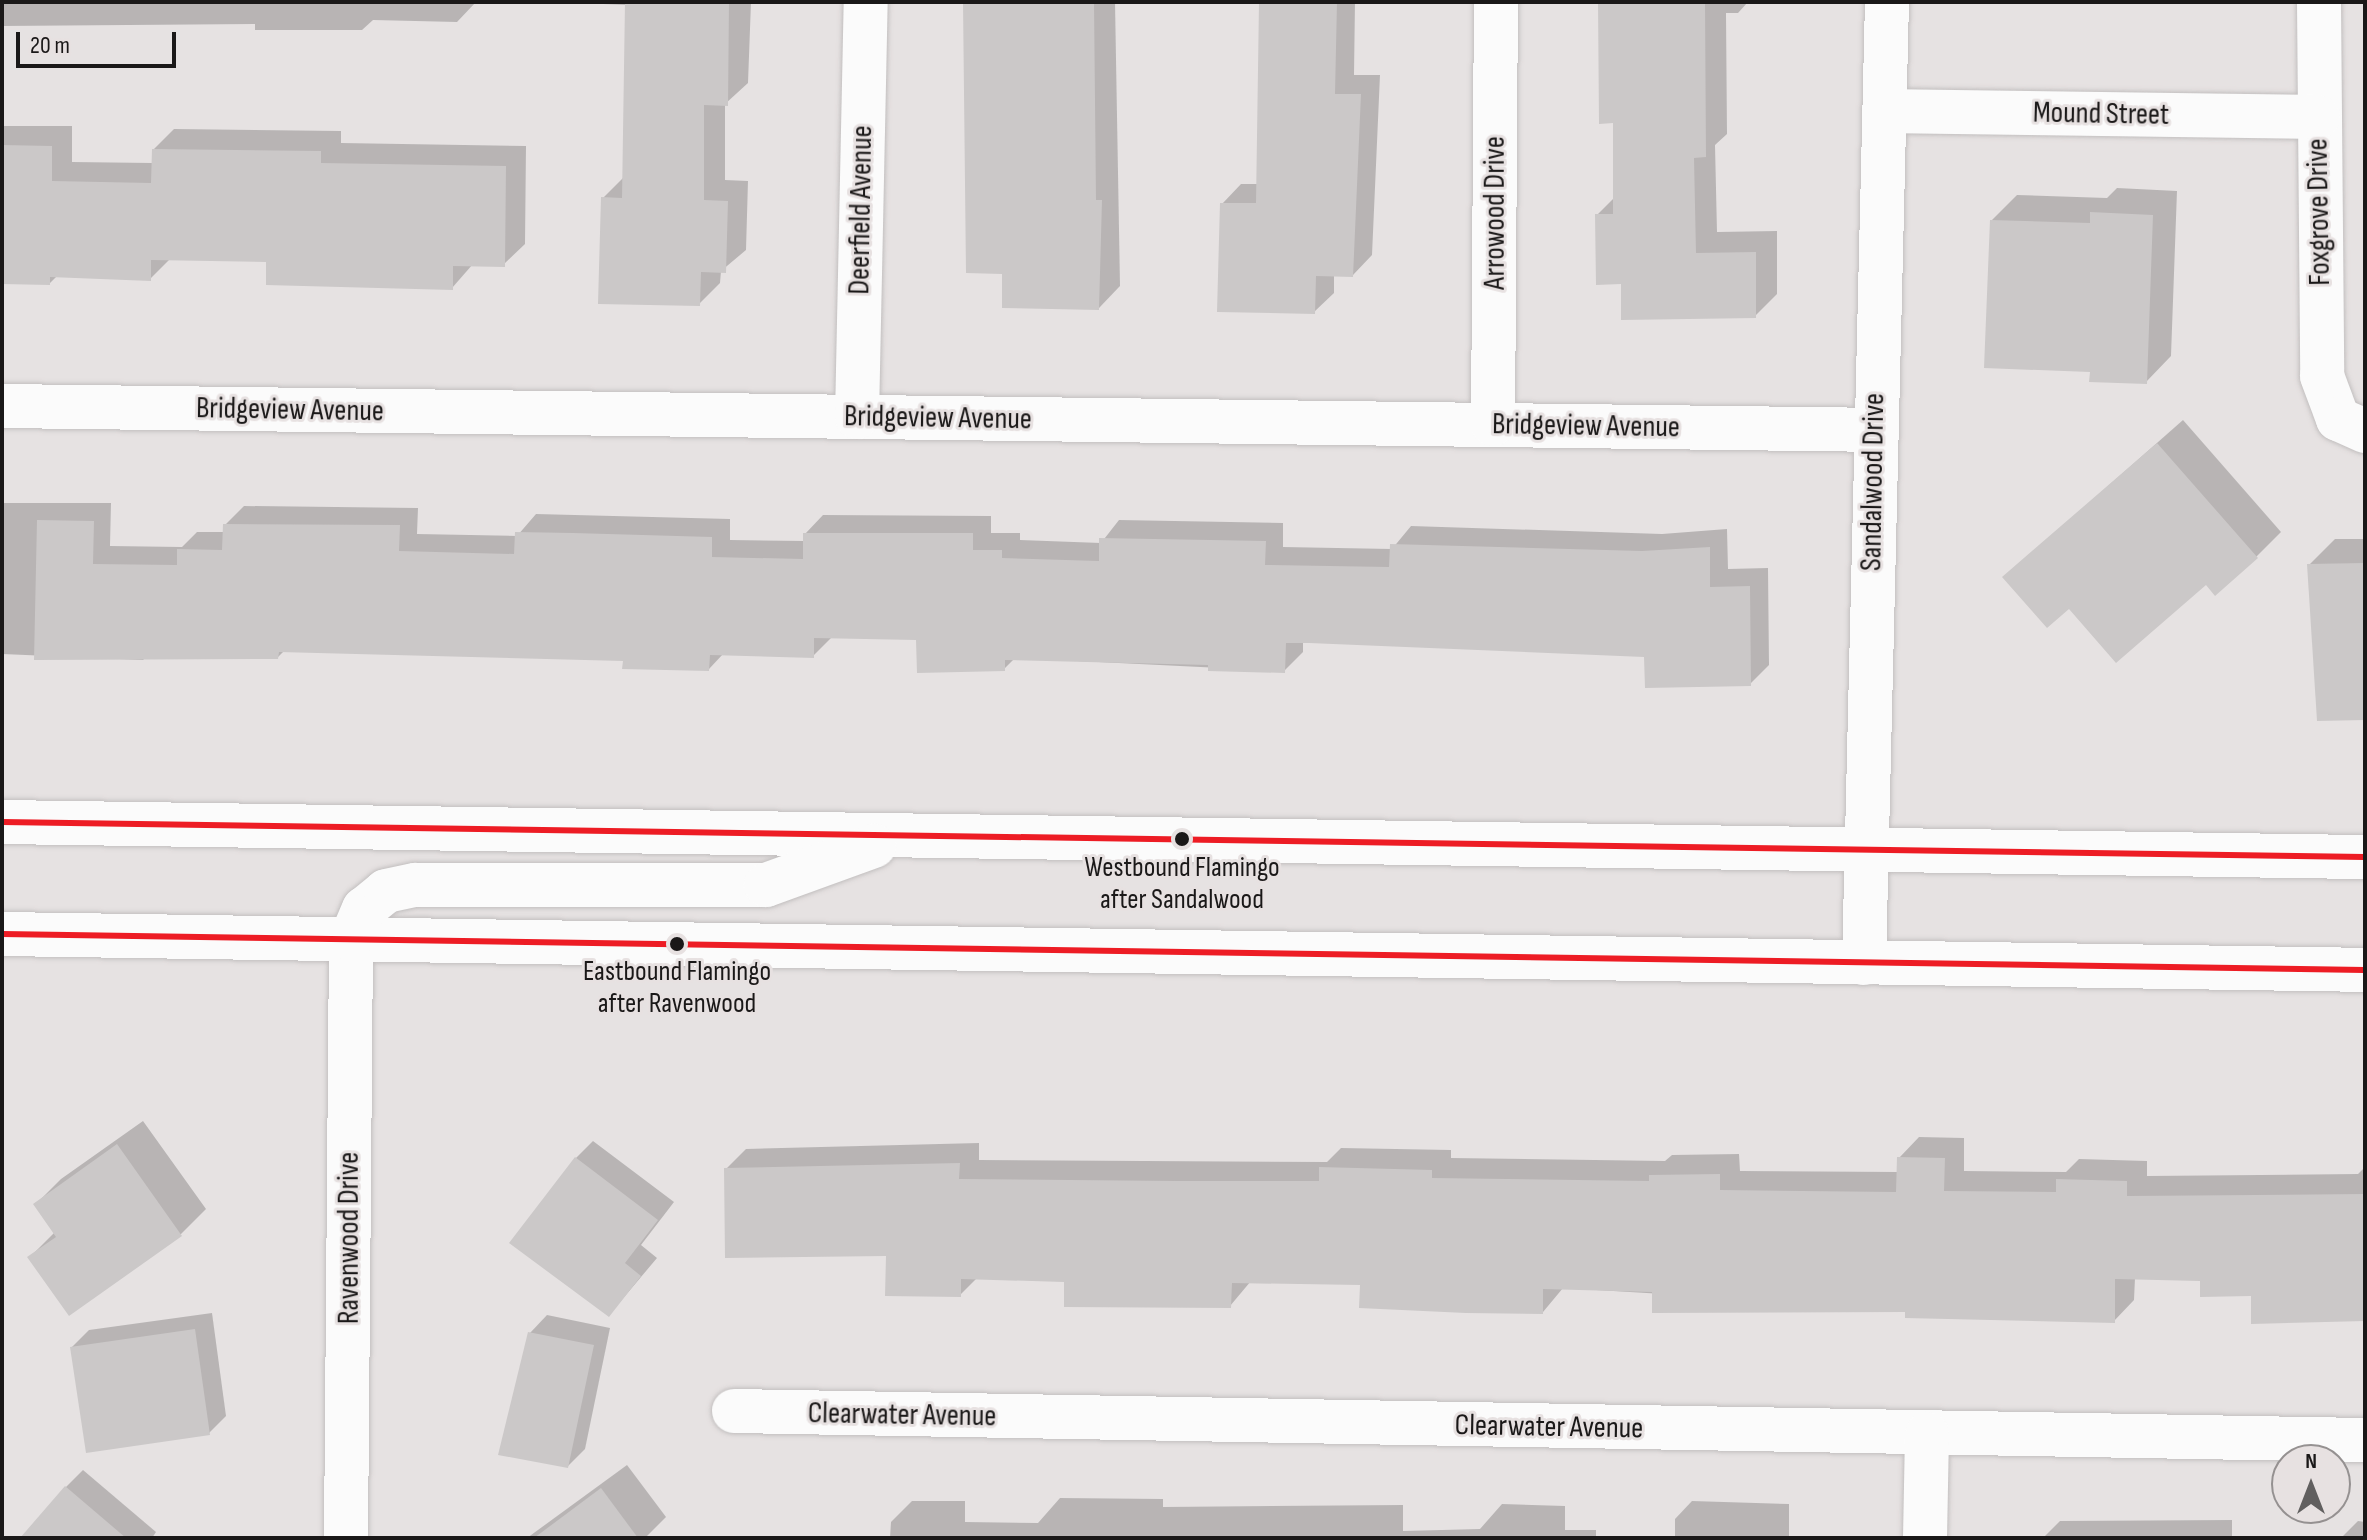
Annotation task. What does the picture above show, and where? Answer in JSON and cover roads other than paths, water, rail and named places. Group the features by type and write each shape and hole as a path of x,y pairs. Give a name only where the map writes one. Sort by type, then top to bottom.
{"street":[{"name":"Deerfield Avenue","path":"857,417 866,2"},
{"name":"Arrowood Drive","path":"1493,424 1496,2"},
{"name":"Sandalwood Drive","path":"1864,963 1874,430 1887,2"},
{"name":"Foxgrove Drive","path":"2319,2 2322,376 2352,425"},
{"name":"Mound Street","path":"1885,111 2318,117"},
{"name":"Bridgeview Avenue","path":"2,406 1874,430"},
{"path":"2,822 2365,857"},
{"path":"351,939 364,909 386,891 415,885 766,885 903,836"},
{"path":"2,934 2365,970"},
{"name":"Ravenwood Drive","path":"346,1538 351,939"},
{"name":"Clearwater Avenue","path":"734,1411 2365,1440"},
{"path":"1925,1538 1927,1434"}],"place":[{"name":"Westbound Flamingo after Sandalwood","path":"1182,839"},
{"name":"Eastbound Flamingo after Ravenwood","path":"677,944"}]}
